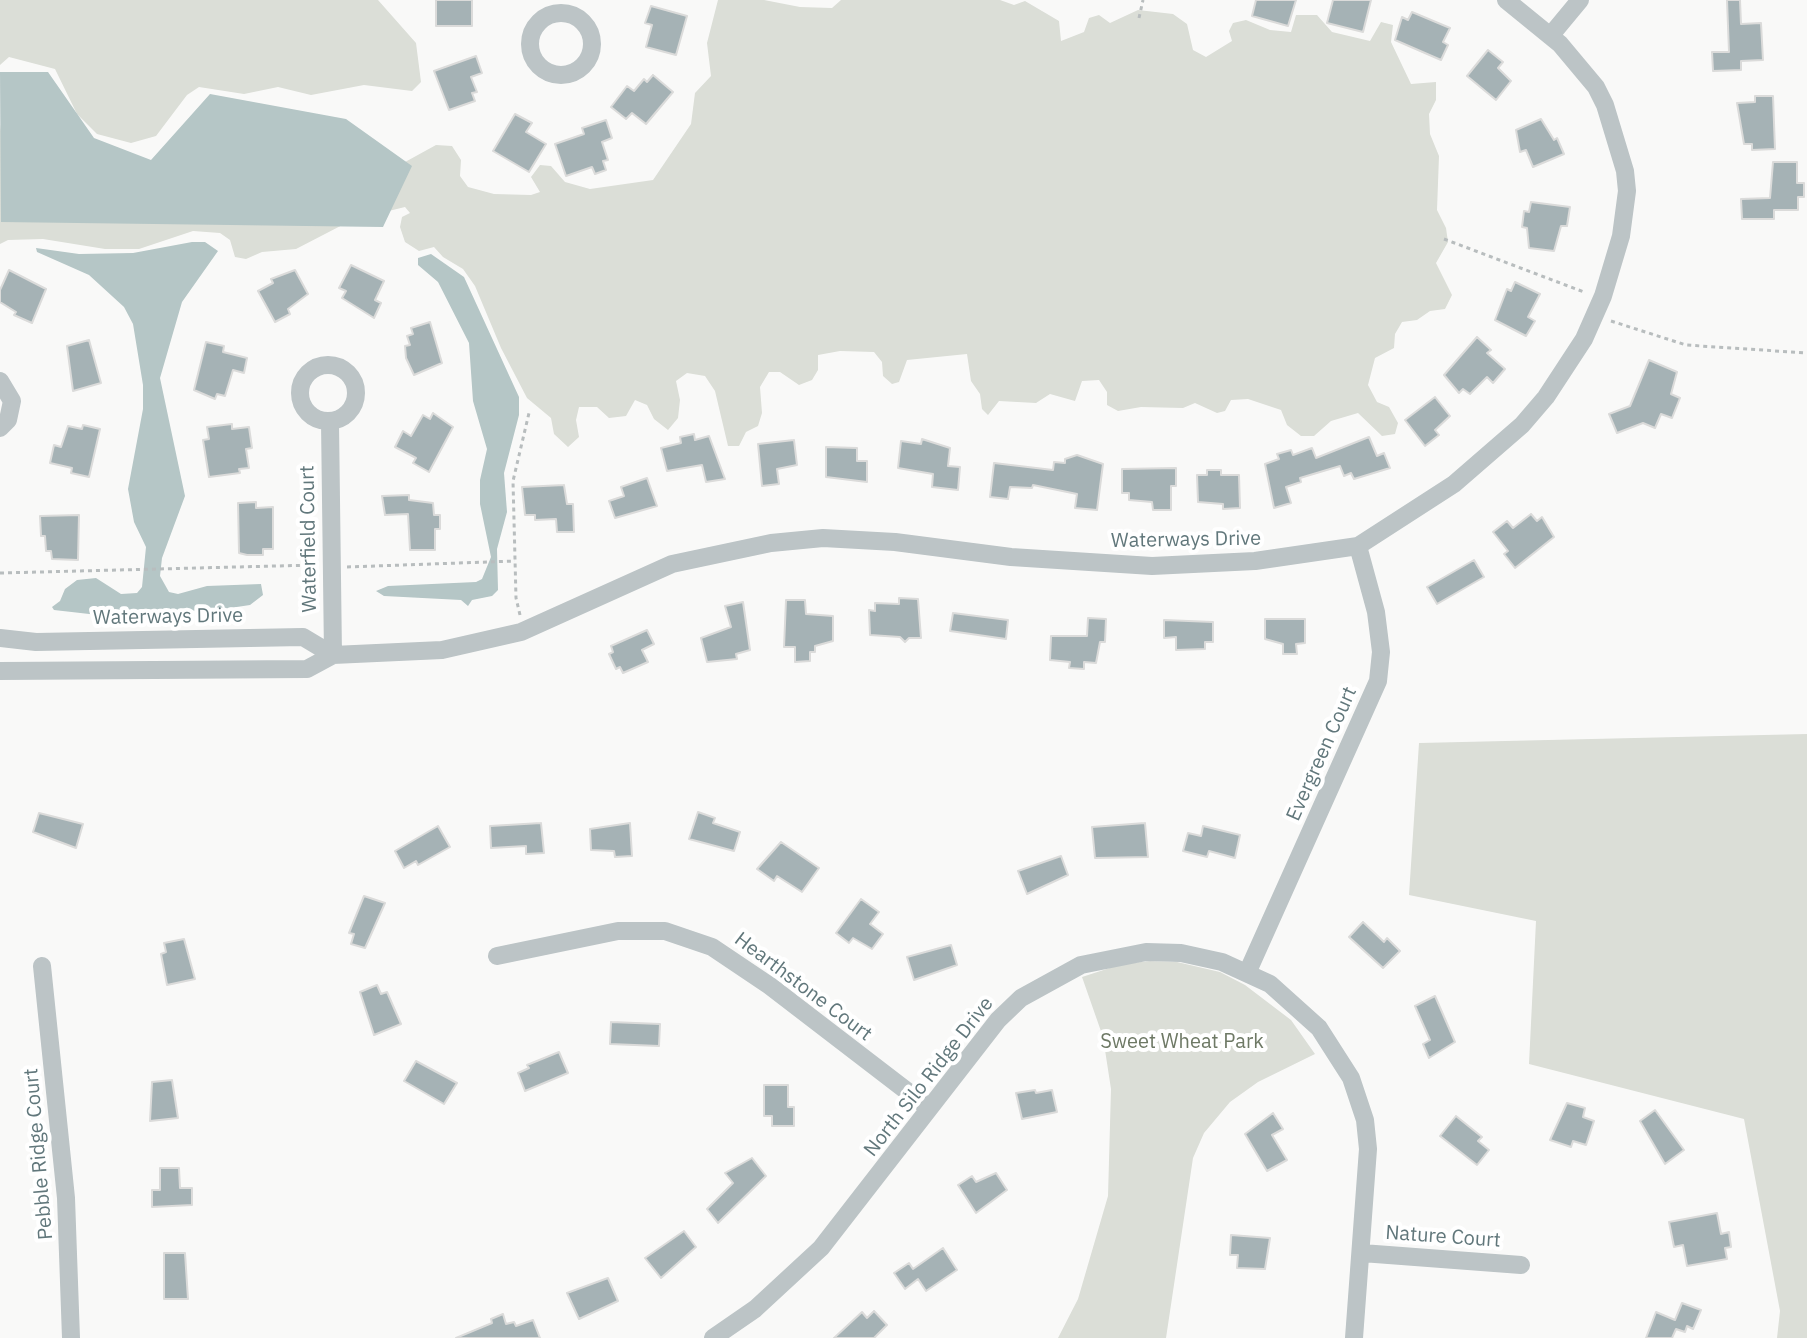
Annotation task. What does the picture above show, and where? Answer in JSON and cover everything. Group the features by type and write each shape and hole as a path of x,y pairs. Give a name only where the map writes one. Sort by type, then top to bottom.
{"street":[{"name":"Waterways Drive","path":"0,671 307,669 333,655 442,650 525,630 672,564 771,543 823,538 884,541 1011,557 1152,566 1255,561 1358,546 1399,516 1433,498 1494,453 1546,397 1595,316 1621,236 1627,191 1625,171 1612,123 1596,87 1551,35 1506,0"},
{"path":"1551,35 1580,0"},
{"path":"0,381 12,401 8,420 0,428"},
{"name":"Waterfield Court","path":"330,422 333,655"},
{"name":"Evergreen Court","path":"1248,971 1378,681 1381,652 1376,612 1358,546"},
{"name":"Waterways Drive","path":"0,638 36,642 303,637 333,655"},
{"name":"Hearthstone Court","path":"497,956 618,931 665,931 712,947 770,986 929,1108"},
{"name":"North Silo Ridge Drive","path":"713,1338 755,1309 821,1248 1009,1009 1039,986 1081,965 1128,954 1165,952 1203,958 1248,971 1291,999 1319,1028 1351,1078 1360,1100 1368,1149 1354,1338"},
{"name":"Pebble Ridge Court","path":"42,966 66,1198 71,1338"},
{"name":"Nature Court","path":"1362,1253 1521,1265"}],"path":[{"path":"1139,18 1143,0"},
{"path":"1444,239 1584,292"},
{"path":"1595,316 1686,345 1807,353"},
{"path":"525,630 516,598 513,481 529,413"},
{"path":"479,562 515,561"},
{"path":"0,573 165,570"}],"green space":[{"path":"0,0 378,0 416,43 421,82 412,91 364,85 311,95 278,87 244,94 199,87 187,95 156,136 131,143 97,134 77,114 55,69 9,57 0,65"},
{"path":"718,0 764,0 800,7 832,8 841,0 1000,0 1014,5 1025,1 1059,21 1061,41 1084,32 1089,18 1099,15 1110,23 1138,10 1173,14 1187,24 1193,50 1206,57 1232,41 1229,31 1233,23 1246,20 1270,30 1291,32 1296,15 1317,15 1332,32 1370,41 1381,22 1393,25 1391,42 1411,84 1436,82 1436,100 1429,114 1430,134 1439,156 1437,210 1446,228 1448,242 1436,263 1452,295 1445,309 1430,311 1417,320 1402,322 1395,334 1394,348 1375,358 1368,385 1377,402 1389,407 1398,423 1395,434 1382,436 1358,413 1331,421 1314,436 1301,436 1287,425 1281,410 1248,399 1231,400 1225,411 1217,413 1195,403 1183,408 1141,407 1118,411 1107,405 1107,392 1099,380 1082,381 1075,401 1050,394 1036,403 999,401 988,415 982,409 980,394 971,381 967,354 907,360 899,382 892,384 883,376 882,362 874,352 840,351 818,355 818,370 812,380 799,385 780,372 769,372 760,387 762,413 758,426 746,432 739,446 728,446 715,391 705,376 687,373 676,381 680,400 678,418 668,430 654,419 647,405 635,400 626,416 609,418 597,407 579,407 576,420 579,437 568,447 554,434 551,418 527,398 501,348 475,286 463,269 443,257 434,247 419,251 405,242 400,227 402,217 410,213 405,207 352,220 296,249 262,252 246,259 235,257 230,240 220,233 193,231 139,249 105,249 43,239 8,240 0,244 0,124 9,190 396,167 436,145 452,146 461,160 460,176 468,187 494,194 531,195 540,192 531,177 540,165 551,166 565,182 590,189 653,180 691,124 695,93 711,76 707,43"},
{"path":"1807,734 1807,1338 1777,1338 1780,1311 1744,1119 1529,1064 1536,921 1409,895 1419,743"},
{"name":"Sweet Wheat Park","path":"1177,962 1220,972 1245,985 1291,1020 1315,1054 1258,1082 1230,1102 1204,1133 1193,1158 1166,1338 1058,1338 1078,1299 1108,1196 1111,1089 1103,1037 1082,977 1122,964"}],"shaded area":[{"path":"0,72 48,72 94,138 151,160 210,94 346,119 412,166 383,227 1,222"},
{"path":"205,242 218,251 182,302 160,378 185,496 162,558 160,576 169,592 178,594 207,586 261,584 263,595 250,605 210,611 158,610 98,615 54,610 52,607 60,601 65,589 77,580 96,578 121,594 137,593 142,587 146,547 134,522 128,489 143,409 143,385 133,324 124,307 89,275 37,252 36,248 79,254 133,253"},
{"path":"431,254 464,277 519,397 519,415 504,473 507,512 497,549 498,590 492,596 472,600 468,606 461,600 384,596 376,591 388,586 476,582 482,579 491,557 480,504 480,480 487,449 473,401 469,343 438,282 418,265 418,258"}],"building":[{"path":"436,0 472,0 472,26 436,26"},
{"path":"1256,0 1296,0 1288,26 1252,16"},
{"path":"1333,0 1371,0 1363,32 1327,23"},
{"path":"1727,0 1740,0 1741,24 1761,23 1763,60 1741,61 1741,70 1713,71 1712,52 1729,52"},
{"path":"651,6 687,16 676,55 646,47 652,25 645,23"},
{"path":"1412,12 1450,28 1443,42 1448,45 1441,60 1395,40 1402,17 1408,20"},
{"path":"1488,50 1503,62 1498,68 1511,81 1496,100 1467,76"},
{"path":"476,56 482,73 471,77 477,92 472,93 475,101 449,110 434,71"},
{"path":"653,75 673,92 646,124 632,113 626,119 611,107 627,86 634,91 644,79 647,82"},
{"path":"1755,96 1773,96 1775,149 1752,150 1752,144 1744,144 1737,103 1755,102"},
{"path":"515,114 532,123 526,132 546,144 529,172 493,151"},
{"path":"1541,119 1554,140 1557,138 1564,154 1533,167 1526,150 1520,152 1516,130"},
{"path":"606,120 612,138 602,142 608,160 603,161 606,170 595,174 592,167 566,176 555,144 584,134 582,128"},
{"path":"1773,162 1797,162 1797,183 1804,183 1804,197 1798,197 1798,210 1774,210 1774,219 1742,219 1741,199 1770,198"},
{"path":"1531,202 1570,207 1567,226 1561,226 1554,251 1529,248 1527,228 1522,227 1524,211 1529,212"},
{"path":"351,265 384,281 375,300 381,303 374,318 342,298 346,291 339,288"},
{"path":"9,270 46,289 32,323 14,315 16,312 0,302 0,290"},
{"path":"295,270 308,294 288,309 290,314 275,322 258,291 273,283 271,279"},
{"path":"1515,282 1540,294 1528,317 1535,321 1526,336 1495,320 1507,289 1511,291"},
{"path":"430,322 442,363 414,375 406,358 405,346 410,345 407,336 413,334 411,328"},
{"path":"1477,337 1491,350 1487,353 1505,369 1493,383 1487,377 1470,394 1463,389 1459,393 1444,375"},
{"path":"89,340 101,383 73,391 67,346"},
{"path":"206,342 224,346 223,352 247,358 244,373 233,370 225,396 217,394 215,399 194,390"},
{"path":"1649,360 1677,372 1671,394 1680,398 1672,418 1661,414 1655,428 1643,423 1617,433 1609,414 1630,406"},
{"path":"1435,397 1450,416 1435,430 1439,435 1425,446 1405,420"},
{"path":"433,413 453,427 429,472 413,463 416,458 395,447 403,431 411,436 423,415 430,419"},
{"path":"232,424 232,429 249,427 252,448 246,449 249,468 239,469 240,473 209,477 203,440 209,439 207,427"},
{"path":"83,425 100,429 89,477 71,473 72,468 50,463 54,445 61,447 68,426 82,429"},
{"path":"694,434 695,440 709,436 725,479 706,482 702,465 667,471 661,448 681,443 680,437"},
{"path":"1369,437 1377,456 1384,453 1390,468 1354,479 1351,473 1344,476 1340,466 1300,478 1301,482 1286,487 1291,503 1274,508 1265,464 1279,459 1277,454 1291,450 1293,455 1312,448 1316,458"},
{"path":"922,439 950,448 948,466 960,467 958,490 932,487 933,474 898,468 901,441 921,444"},
{"path":"794,440 797,465 777,469 779,484 762,486 758,444"},
{"path":"826,447 857,448 857,461 867,461 867,482 826,477"},
{"path":"1077,455 1103,464 1097,510 1075,508 1077,494 1033,485 1032,488 1010,487 1008,499 990,497 994,463 1053,470 1054,462 1065,463 1065,459"},
{"path":"1176,468 1176,486 1171,486 1171,510 1153,510 1152,502 1129,500 1129,493 1122,493 1122,469"},
{"path":"1207,470 1221,470 1221,475 1239,475 1240,508 1223,509 1223,504 1198,502 1197,475 1207,475"},
{"path":"647,478 657,506 615,518 609,501 624,496 621,487"},
{"path":"564,485 567,504 573,504 574,532 557,532 556,519 535,520 535,515 525,515 522,487"},
{"path":"409,495 409,500 433,503 434,515 440,515 440,529 435,529 435,550 410,550 408,514 385,515 382,496"},
{"path":"256,502 256,508 273,507 273,549 263,549 263,555 239,553 238,503"},
{"path":"1531,514 1537,521 1542,517 1554,537 1515,568 1504,554 1508,551 1493,532 1507,521 1513,528"},
{"path":"79,515 78,560 52,559 51,551 46,551 45,536 41,536 40,516"},
{"path":"1474,560 1484,577 1437,604 1427,587"},
{"path":"899,598 918,599 921,638 909,638 905,642 900,637 870,635 869,610 875,611 875,603 899,604"},
{"path":"786,600 805,600 806,614 833,616 833,641 815,646 815,652 810,652 810,661 795,662 795,647 784,647"},
{"path":"743,602 750,650 736,654 737,659 707,662 701,638 731,627 725,606"},
{"path":"953,613 1008,620 1006,639 950,631"},
{"path":"1088,618 1106,619 1105,642 1100,642 1096,663 1084,662 1084,669 1069,668 1070,662 1050,660 1051,636 1087,636"},
{"path":"1265,619 1305,619 1305,643 1296,644 1297,654 1283,654 1283,644 1265,639"},
{"path":"1164,620 1213,622 1213,642 1205,642 1205,649 1176,650 1176,637 1164,638"},
{"path":"647,630 654,644 642,650 648,662 623,673 620,667 616,669 609,654 613,652 611,646"},
{"path":"698,812 715,818 713,823 740,832 734,851 689,839"},
{"path":"39,813 83,824 76,848 33,832"},
{"path":"541,823 544,853 526,854 526,846 491,848 490,826"},
{"path":"630,823 632,856 615,857 614,851 591,850 590,829"},
{"path":"1145,823 1148,857 1095,858 1092,827"},
{"path":"438,826 450,847 418,865 416,861 404,868 395,851"},
{"path":"1203,826 1240,835 1235,858 1209,851 1207,857 1183,851 1188,833 1201,836"},
{"path":"781,842 819,868 802,892 777,876 774,881 757,869"},
{"path":"1061,856 1068,875 1027,894 1018,871"},
{"path":"364,896 385,903 365,948 351,944 354,934 349,933"},
{"path":"861,899 879,912 870,924 883,934 872,949 853,938 849,943 836,933"},
{"path":"1363,922 1384,942 1387,938 1400,951 1383,968 1349,937"},
{"path":"184,939 195,979 167,985 161,954 166,952 164,943"},
{"path":"951,945 957,965 914,980 907,957"},
{"path":"377,985 381,994 387,992 401,1024 374,1035 360,992"},
{"path":"1435,996 1455,1042 1429,1058 1423,1044 1430,1040 1415,1006"},
{"path":"611,1022 660,1024 659,1046 610,1044"},
{"path":"559,1052 568,1073 525,1091 518,1073 529,1068 527,1065"},
{"path":"416,1061 457,1083 444,1104 404,1081"},
{"path":"172,1080 178,1118 150,1121 152,1082"},
{"path":"764,1085 788,1085 788,1107 794,1107 794,1126 772,1126 772,1116 764,1116"},
{"path":"1035,1090 1036,1093 1052,1090 1057,1112 1022,1119 1016,1093"},
{"path":"1567,1103 1585,1108 1583,1117 1594,1121 1586,1145 1573,1141 1571,1147 1550,1140"},
{"path":"1655,1110 1684,1150 1665,1164 1640,1121"},
{"path":"1273,1113 1283,1129 1272,1135 1287,1160 1267,1171 1245,1134"},
{"path":"1456,1116 1482,1137 1478,1141 1489,1150 1477,1165 1440,1136"},
{"path":"752,1158 766,1176 718,1223 707,1209 733,1183 725,1173"},
{"path":"160,1168 179,1168 180,1188 192,1188 192,1205 152,1207 152,1190 160,1190"},
{"path":"996,1173 1007,1190 976,1213 958,1185 972,1176 976,1182"},
{"path":"1717,1213 1721,1234 1729,1232 1731,1247 1725,1248 1727,1259 1687,1266 1683,1245 1674,1247 1669,1222"},
{"path":"684,1231 696,1247 661,1278 645,1258"},
{"path":"1231,1235 1270,1238 1265,1269 1237,1268 1238,1255 1230,1255"},
{"path":"943,1248 957,1270 926,1291 918,1279 905,1289 894,1273 909,1263 913,1269"},
{"path":"164,1253 185,1253 188,1299 164,1299"},
{"path":"608,1278 618,1301 579,1319 567,1293"},
{"path":"1682,1303 1701,1310 1693,1329 1687,1326 1685,1332 1676,1329 1672,1338 1646,1338 1656,1312 1675,1320"},
{"path":"874,1311 887,1325 874,1338 834,1338 862,1312 867,1318"},
{"path":"503,1314 506,1324 514,1322 516,1326 533,1320 540,1338 456,1338 492,1323 491,1319"}]}
